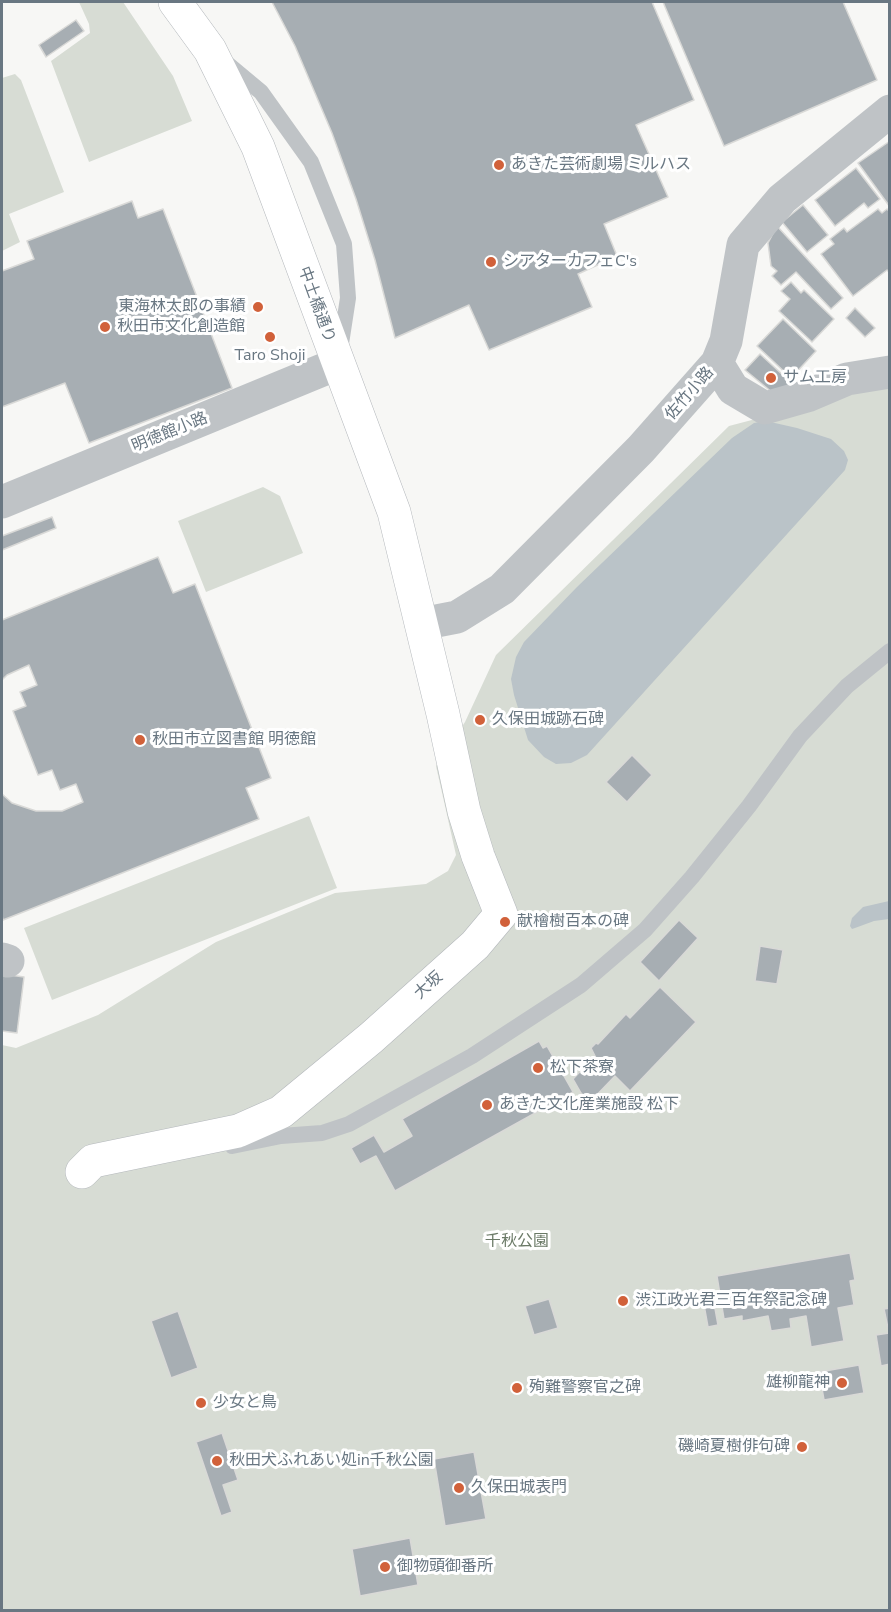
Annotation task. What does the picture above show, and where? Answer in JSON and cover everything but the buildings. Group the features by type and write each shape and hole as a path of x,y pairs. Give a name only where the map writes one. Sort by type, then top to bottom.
{"street":[{"name":"中土橋通り","path":"175,2 210,50 258,147 394,512 421,624"},
{"name":"佐竹小路","path":"421,624 457,617 502,589 641,449 717,363 726,341 743,245 782,199 890,111"},
{"path":"717,363 733,389 765,408 807,396 847,379 890,372"},
{"name":"明徳館小路","path":"2,502 338,364"},
{"name":"大坂","path":"82,1172 93,1161 238,1131 281,1112 371,1038 475,945 501,914 478,856 464,811 421,624"}],"lane":[{"path":"210,50 261,92 311,162 344,244 348,298 338,364"},
{"path":"115,1157 242,1145 281,1136 322,1133 350,1124 502,1037 581,985 645,930 692,877 801,736 847,686 890,651"}],"green space":[{"path":"79,2 123,2 173,76 192,121 89,162 51,61 90,33 89,24"},
{"path":"15,74 21,80 64,192 9,214 20,242 2,251 2,78"},
{"name":"千秋公園","path":"889,384 889,1610 2,1610 2,1045 16,1048 98,1015 216,942 335,893 426,884 448,871 456,855 436,766 465,722 496,655 729,426"},
{"path":"263,487 280,496 303,553 206,592 178,521"},
{"path":"309,816 337,888 52,1000 24,928"}],"shaded area":[{"path":"766,421 831,439 844,451 848,460 845,470 587,755 571,763 556,764 544,757 528,740 511,679 516,657 524,642 577,587 732,438 754,423"},
{"path":"889,901 889,919 874,921 852,929 850,926 852,918 863,907"}],"place":[{"name":"あきた芸術劇場 ミルハス","path":"499,165"},
{"name":"シアターカフェC's","path":"491,262"},
{"name":"東海林太郎の事績","path":"258,307"},
{"name":"秋田市文化創造館","path":"105,327"},
{"name":"Taro Shoji","path":"270,337"},
{"name":"サム工房","path":"771,378"},
{"name":"久保田城跡石碑","path":"480,720"},
{"name":"秋田市立図書館 明徳館","path":"140,740"},
{"name":"献檜樹百本の碑","path":"505,922"},
{"name":"松下茶寮","path":"538,1068"},
{"name":"あきた文化産業施設 松下","path":"487,1105"},
{"name":"渋江政光君三百年祭記念碑","path":"623,1301"},
{"name":"雄柳龍神","path":"842,1383"},
{"name":"殉難警察官之碑","path":"517,1388"},
{"name":"少女と鳥","path":"201,1403"},
{"name":"磯崎夏樹俳句碑","path":"802,1447"},
{"name":"秋田犬ふれあい処in千秋公園","path":"217,1461"},
{"name":"久保田城表門","path":"459,1488"},
{"name":"御物頭御番所","path":"385,1567"}]}
